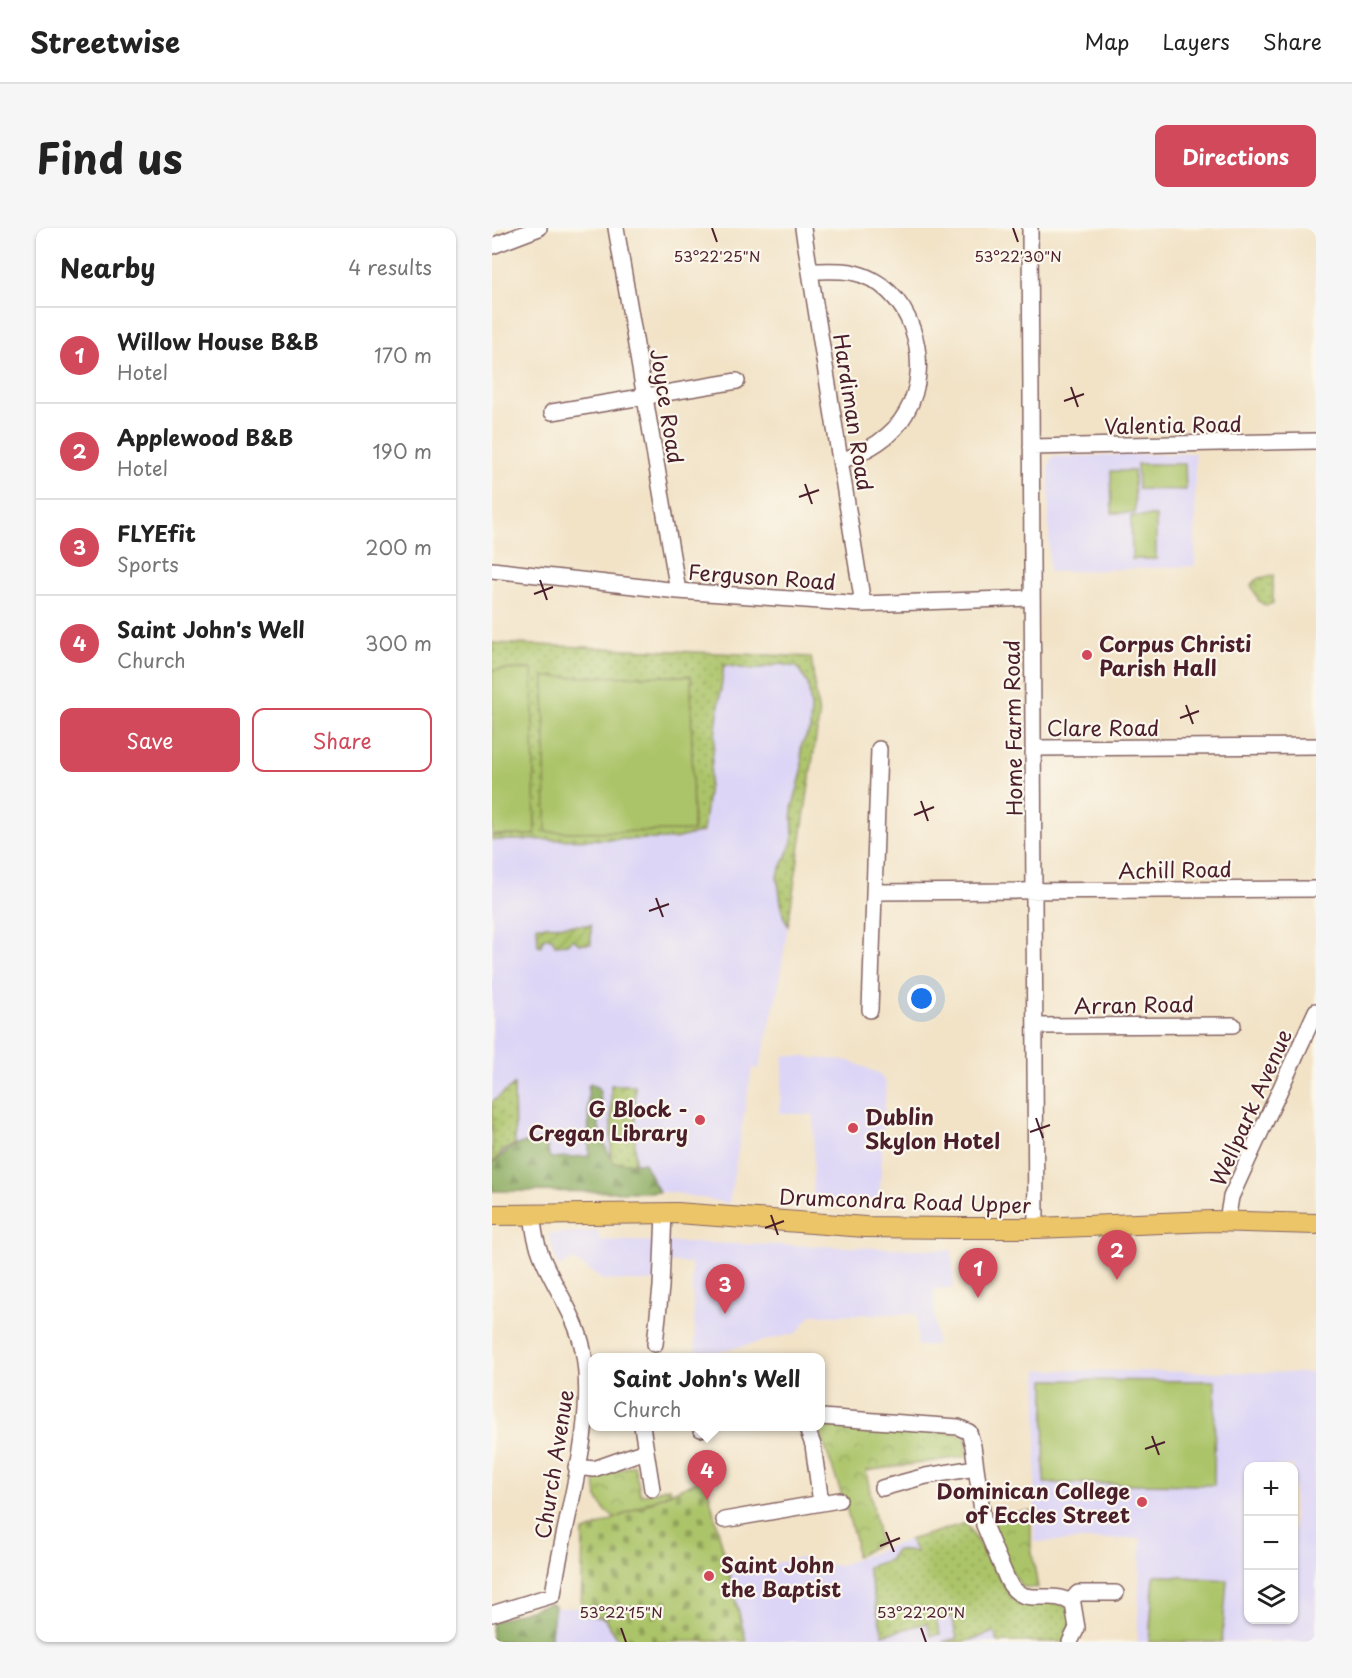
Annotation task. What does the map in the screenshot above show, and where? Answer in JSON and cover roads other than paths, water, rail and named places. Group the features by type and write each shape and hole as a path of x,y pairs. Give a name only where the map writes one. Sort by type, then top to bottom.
{"main road":[{"name":"Drumcondra Road Upper","path":"492,1215 664,1213 865,1227 1036,1228 1227,1221 1316,1224"}],"street":[{"path":"492,246 539,228"},
{"name":"Joyce Road","path":"616,228 678,591"},
{"name":"Hardiman Road","path":"803,228 863,604"},
{"name":"Home Farm Road","path":"1030,228 1031,598 1035,748 1036,1228"},
{"path":"810,271 852,273 882,286 902,309 916,336 920,360 913,400 894,430 876,444 842,461"},
{"path":"552,412 737,381"},
{"name":"Valentia Road","path":"1031,447 1316,441"},
{"name":"Ferguson Road","path":"492,570 678,591 863,604 1031,598"},
{"name":"Clare Road","path":"1035,748 1316,746"},
{"path":"870,1010 879,749"},
{"name":"Achill Road","path":"874,892 1316,889"},
{"name":"Wellpark Avenue","path":"1227,1221 1231,1197 1316,1011"},
{"name":"Arran Road","path":"1035,1026 1233,1024"},
{"path":"655,1344 661,1287 664,1213"},
{"name":"Church Avenue","path":"492,1614 553,1594 576,1467 587,1387 583,1347 538,1249 532,1232 533,1214"},
{"path":"825,1417 964,1428 971,1438 984,1525 1006,1579 1016,1593 1028,1597 1057,1596 1070,1602 1076,1610 1077,1623 1070,1642"},
{"path":"643,1431 652,1489"},
{"path":"808,1431 813,1445 821,1503"},
{"path":"576,1467 599,1467 645,1451"},
{"path":"882,1488 926,1476 975,1468"},
{"path":"724,1520 839,1500"},
{"path":"1070,1602 1078,1593 1116,1593"}],"place":[{"name":"Corpus Christi Parish Hall","path":"1087,655"},
{"name":"G Block - Cregan Library","path":"700,1120"},
{"name":"Dublin Skylon Hotel","path":"853,1128"},
{"name":"Applewood B&B","path":"1117,1280"},
{"name":"Willow House B&B","path":"978,1298"},
{"name":"FLYEfit","path":"725,1314"},
{"name":"Saint John's Well","path":"707,1500"},
{"name":"Dominican College of Eccles Street","path":"1142,1502"},
{"name":"Saint John the Baptist","path":"709,1576"}]}
